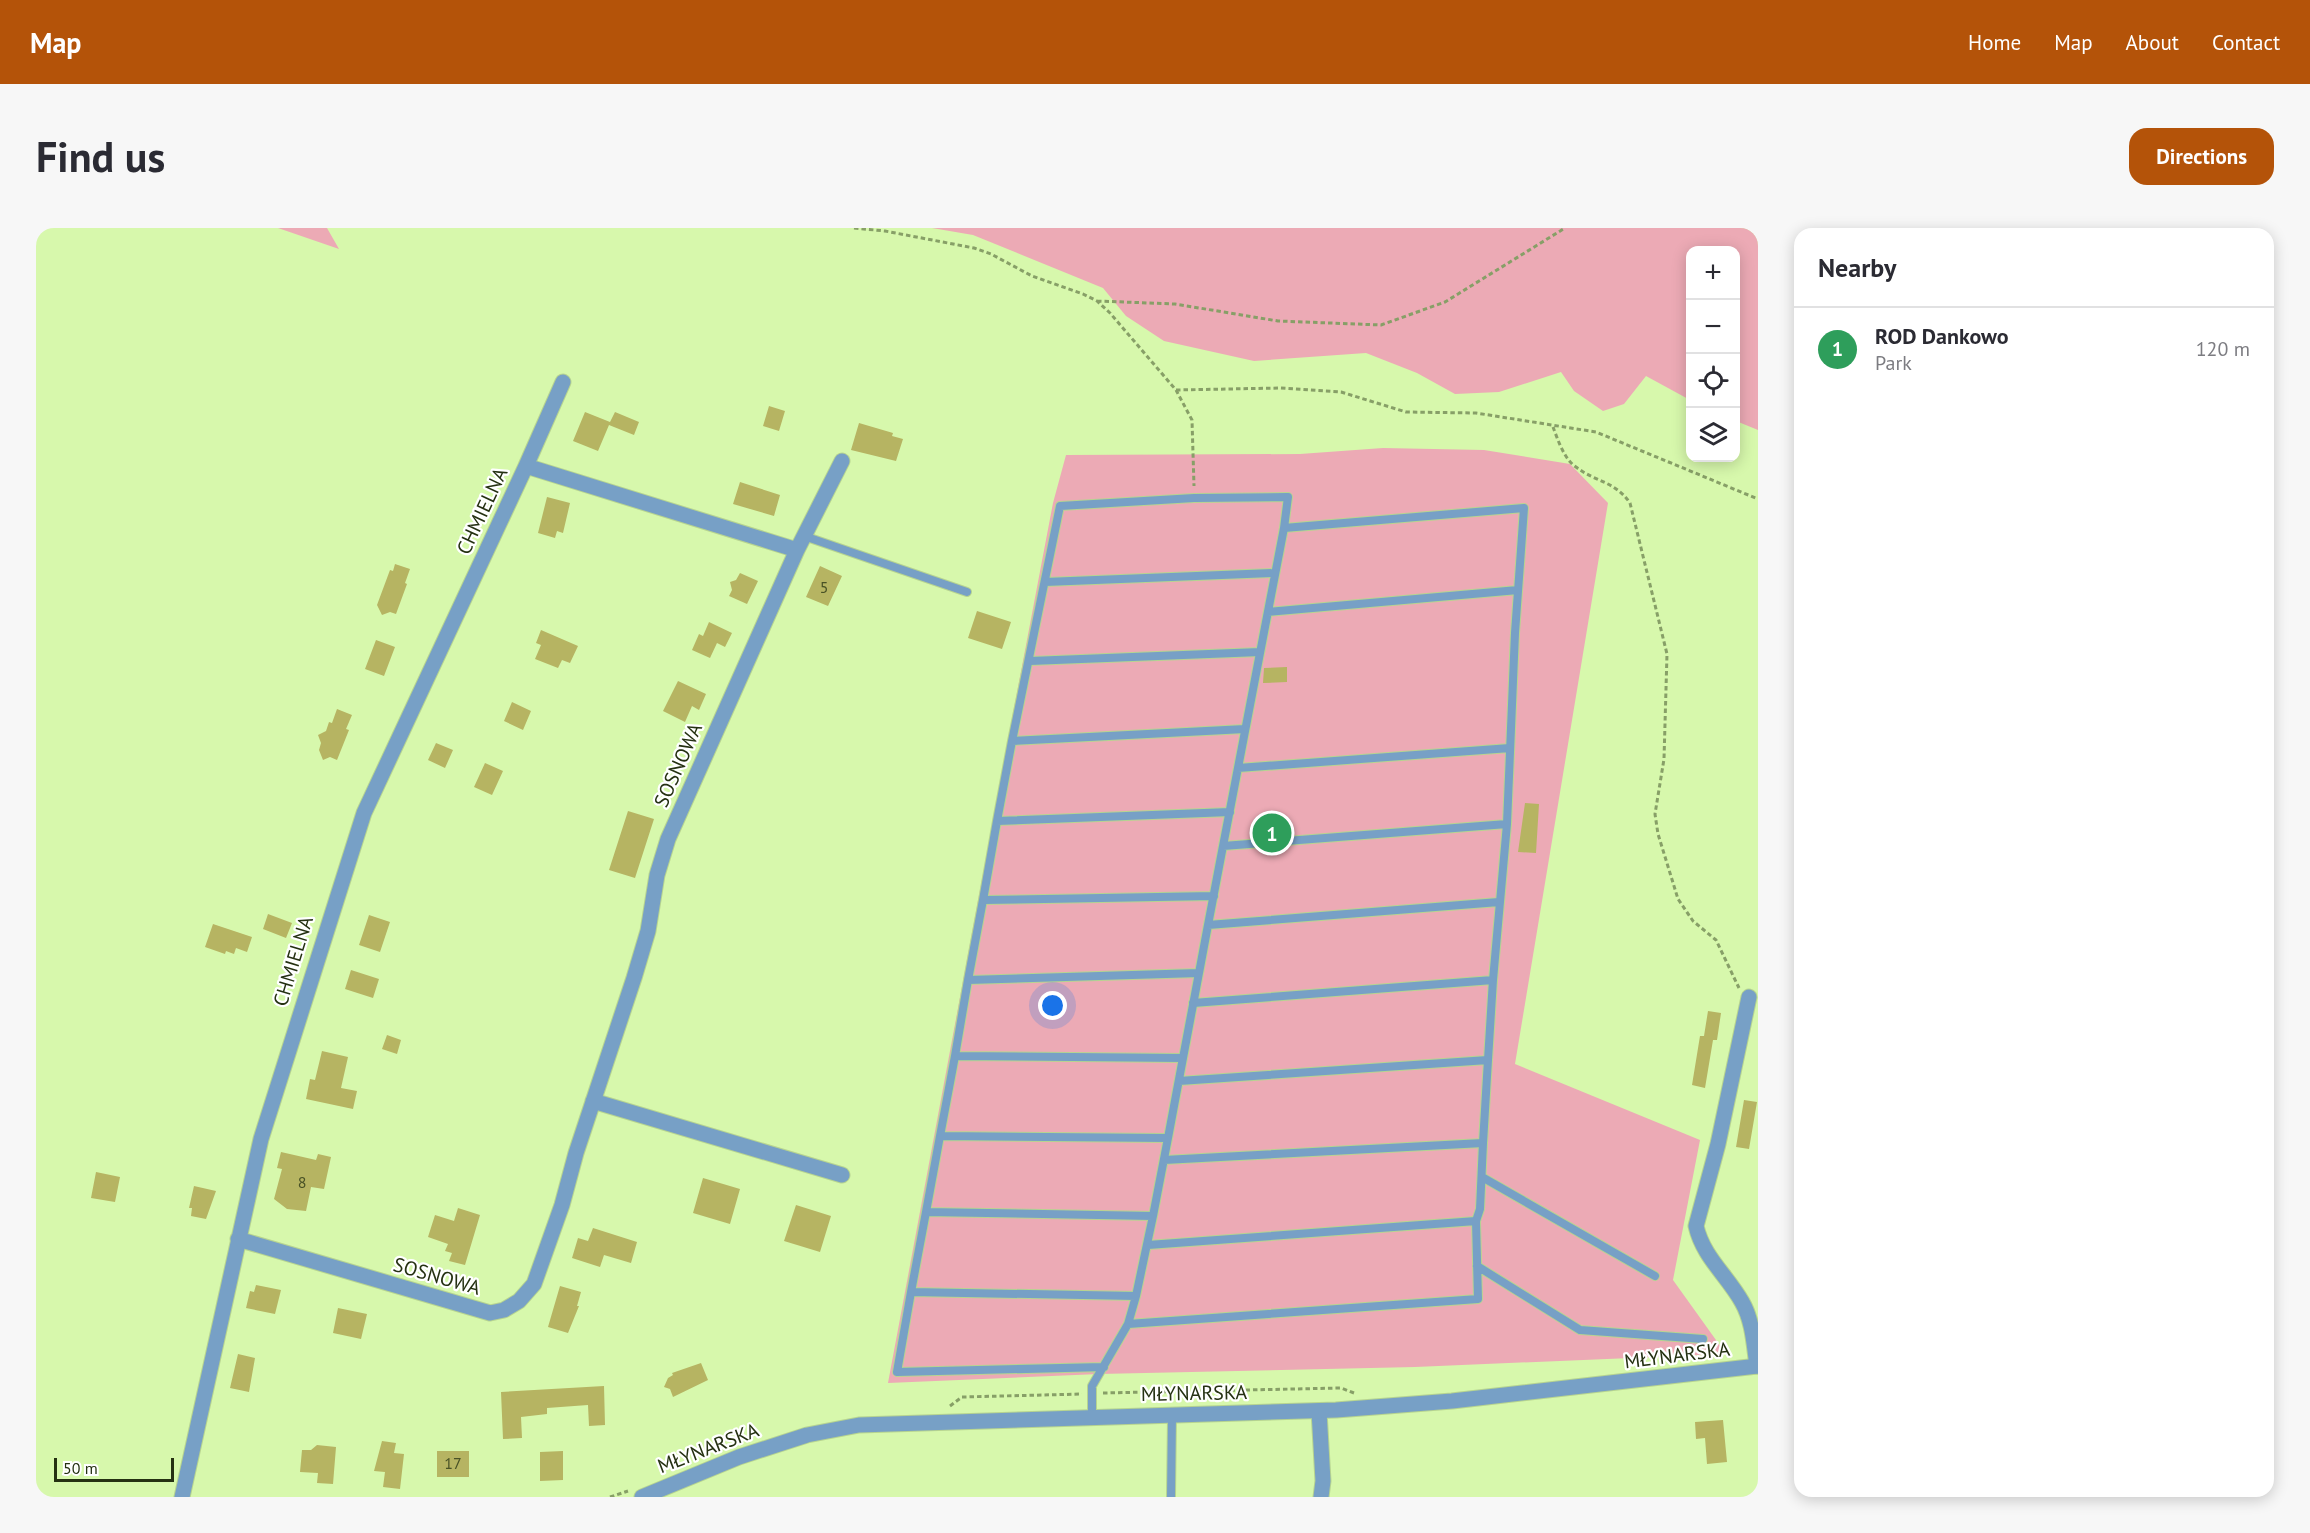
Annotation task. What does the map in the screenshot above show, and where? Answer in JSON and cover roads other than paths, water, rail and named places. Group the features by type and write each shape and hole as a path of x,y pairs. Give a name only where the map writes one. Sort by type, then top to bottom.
{"street":[{"name":"CHMIELNA","path":"183,1497 238,1239 269,1111 364,813 563,382"},
{"name":"SOSNOWA","path":"238,1239 490,1313 504,1310 519,1301 534,1284 562,1205 648,931 657,875 668,839 800,543 842,461"},
{"name":"CHMIELNA","path":"526,466 800,543"},
{"path":"1749,997 1718,1144 1696,1226 1699,1239 1708,1256 1742,1301 1750,1319 1757,1366"},
{"path":"593,1101 842,1175"},
{"name":"MŁYNARSKA","path":"642,1497 738,1457 807,1435 859,1425 1092,1416 1319,1411 1452,1401 1757,1366"},
{"path":"1319,1411 1323,1481 1321,1497"}],"lane":[{"path":"1092,1416 1092,1386 1104,1366 1128,1324 1148,1245 1288,497 1194,498 1060,506 1030,662 1012,741 897,1372 1104,1366"},
{"path":"1128,1324 1478,1299 1476,1221 1480,1209 1499,902 1507,824 1524,508 1284,528"},
{"path":"800,543 967,592"},
{"path":"1045,582 1275,573"},
{"path":"1268,612 1518,590"},
{"path":"1030,662 1260,652"},
{"path":"1012,741 1245,729"},
{"path":"1238,768 1510,748"},
{"path":"997,821 1230,812"},
{"path":"1223,846 1507,824"},
{"path":"983,900 1214,896"},
{"path":"1208,925 1499,902"},
{"path":"968,980 1199,973"},
{"path":"1193,1003 1494,980"},
{"path":"955,1056 1183,1058"},
{"path":"1179,1081 1488,1060"},
{"path":"940,1136 1168,1138"},
{"path":"1164,1160 1483,1143"},
{"path":"1482,1177 1655,1276"},
{"path":"926,1212 1153,1216"},
{"path":"1148,1245 1476,1221"},
{"path":"1477,1266 1580,1330 1703,1339"},
{"path":"911,1292 1136,1296"},
{"path":"1171,1497 1172,1415"}],"place":[{"name":"ROD Dankowo","path":"1272,833"}]}
